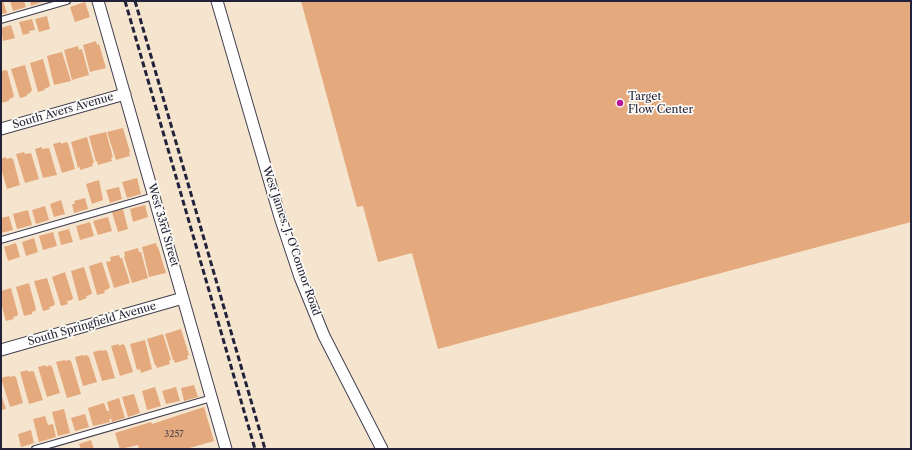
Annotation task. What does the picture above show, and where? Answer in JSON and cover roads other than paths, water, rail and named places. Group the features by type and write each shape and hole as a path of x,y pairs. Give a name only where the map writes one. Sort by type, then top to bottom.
{"street":[{"name":"West 33rd Street","path":"98,1 155,196 226,449"},
{"name":"West James. J. O'Connor Road","path":"217,1 278,209 300,277 324,336 382,449"},
{"name":"South Avers Avenue","path":"1,129 125,94"},
{"name":"South Springfield Avenue","path":"1,350 183,298"}],"lane":[{"path":"1,20 67,1"},
{"path":"1,240 155,196"},
{"path":"35,449 212,398"}],"railway":[{"path":"125,1 255,449"},
{"path":"135,1 265,449"}],"place":[{"name":"Target Flow Center","path":"620,103"}]}
